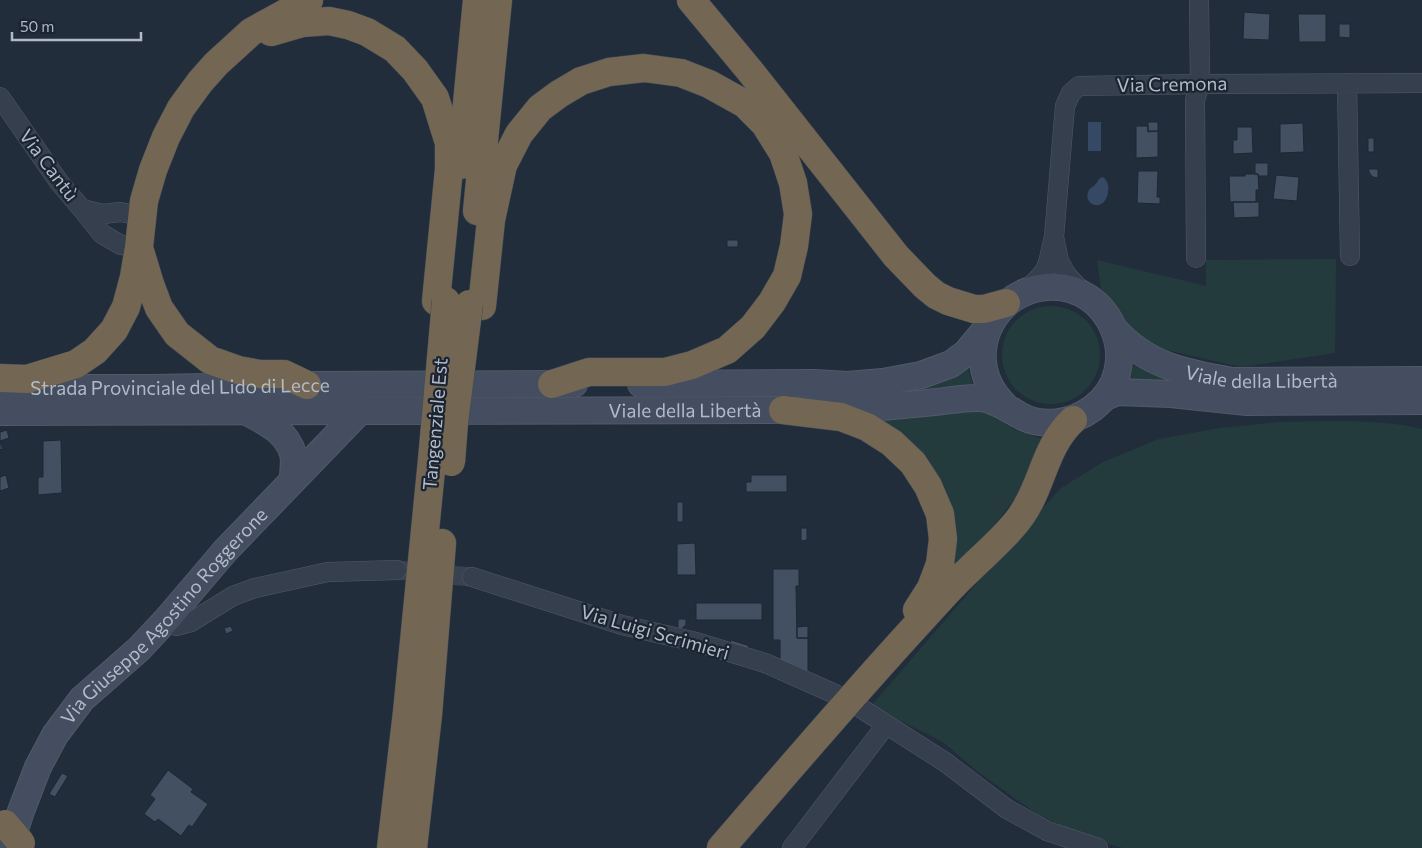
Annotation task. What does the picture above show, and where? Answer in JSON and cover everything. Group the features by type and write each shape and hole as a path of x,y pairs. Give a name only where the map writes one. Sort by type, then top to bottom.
{"highway":[{"path":"0,378 27,378 76,364 95,351 114,330 126,307 134,277 144,201 153,170 166,137 181,108 216,64 250,32 309,0"},
{"path":"458,303 454,232 477,0"},
{"path":"458,303 498,0"},
{"path":"691,0 750,71 896,256 925,286 936,295 948,301 974,309 984,309 1015,298"},
{"path":"216,64 244,46 273,31 302,23 329,21 348,25 366,32 395,50 415,70 435,98 449,143 458,303 474,365 445,422"},
{"path":"445,422 430,362 458,303 491,220 503,165 519,134 540,108 581,81 609,72 644,68 681,73 709,84 745,104 765,124 783,152 793,184 798,214 794,246 787,276 772,302 753,327 727,350 692,366 665,372 590,372 552,384"},
{"path":"139,247 150,284 160,308 177,334 210,360 238,370 260,374 284,374 308,385"},
{"path":"783,410 841,417 867,427 892,443 913,463 928,486 940,514 943,539 940,564 931,588 916,613 870,676"},
{"path":"721,848 870,676 967,572 999,542 1021,516 1033,494 1052,448 1066,426 1073,420"},
{"name":"Tangenziale Est","path":"413,848 417,713 445,422"},
{"path":"379,848 390,762 417,713"},
{"path":"417,713 435,771 428,848"},
{"name":"Tangenziale Est","path":"391,848 417,713"}],"main road":[{"name":"Viale della Libertà","path":"360,398 783,410 884,407 964,398 984,399 1035,422 1066,422 1094,408 1112,387 1119,364 1118,340 1109,318 1102,309 1091,300 1071,290 1059,287 1041,288 1015,298 996,314 983,344 983,364 991,388 1007,408"},
{"name":"Viale della Libertà","path":"360,398 552,384 814,383 848,385 882,382 921,375 951,364 966,354 990,325"},
{"name":"Viale della Libertà","path":"1114,329 1135,350 1157,361 1201,376 1232,381 1422,380"},
{"path":"1279,381 1422,370"},
{"name":"Strada Provinciale del Lido di Lecce","path":"0,388 155,388 308,385 360,398"},
{"name":"Viale della Libertà","path":"1105,397 1117,392 1140,392 1247,402 1422,401"},
{"name":"Strada Provinciale del Lido di Lecce","path":"0,412 244,411 360,398"},
{"name":"Via Giuseppe Agostino Roggerone","path":"12,836 38,767 55,735 82,699 139,649 168,618 224,550 294,478 360,398"},
{"path":"1340,402 1375,405 1409,411 1422,416"},
{"path":"244,411 270,424 285,438 293,455 294,478"}],"street":[{"path":"1196,258 1195,100 1200,84 1199,0"},
{"path":"1348,83 1350,256"},
{"name":"Via Cremona","path":"1015,298 1041,275 1045,269 1054,237 1065,106 1070,93 1079,86 1422,83"},
{"name":"Via Cantù","path":"0,97 59,182 102,234 120,245 139,247"},
{"name":"Via Cantù","path":"82,209 103,214 120,212 143,216"},
{"name":"Via Cremona","path":"1054,237 1059,261 1066,274 1091,300"},
{"path":"168,618 176,626 190,622 233,596 254,588 328,572 397,570"},
{"name":"Via Luigi Scrimieri","path":"472,577 622,625 696,642 765,663 835,694"},
{"path":"862,709 945,762 1007,809 1047,831 1098,848"},
{"path":"792,848 886,726"}],"green space":[{"path":"1336,259 1335,353 1241,367 1140,344 1122,316 1101,289 1097,260 1206,286 1206,260"},
{"path":"1051,306 1070,310 1086,320 1096,336 1100,355 1096,374 1086,390 1070,400 1051,404 1032,400 1016,390 1006,374 1002,355 1006,336 1016,320 1032,310"},
{"path":"1134,364 1151,373 1191,384 1128,382"},
{"path":"967,365 973,385 911,394 869,391"},
{"path":"980,406 1013,429 1045,440 1026,485 946,585 952,533 864,416"},
{"path":"1279,422 1369,422 1422,429 1422,848 1123,848 1087,838 1037,814 977,771 943,742 871,706 1061,488 1103,462 1159,439 1220,428"}],"water":[{"path":"1088,122 1101,122 1101,151 1088,151"},
{"path":"1103,177 1108,186 1106,199 1099,205 1094,205 1088,200 1087,195 1090,188"}],"building":[{"path":"1244,12 1270,14 1269,40 1243,39"},
{"path":"1298,14 1326,14 1326,42 1299,42"},
{"path":"1339,24 1350,24 1350,38 1339,37"},
{"path":"1148,122 1158,122 1158,131 1148,132"},
{"path":"1303,123 1304,152 1280,153 1280,124"},
{"path":"1136,126 1148,126 1148,131 1158,131 1158,157 1136,158"},
{"path":"1237,127 1252,127 1253,153 1233,154 1233,140 1237,140"},
{"path":"1368,138 1374,138 1374,152 1368,152"},
{"path":"1255,163 1268,163 1268,176 1258,176 1258,174 1255,174"},
{"path":"1368,169 1378,169 1378,178 1373,177"},
{"path":"1138,171 1158,171 1157,197 1160,197 1160,204 1137,203"},
{"path":"1245,174 1258,174 1259,190 1256,190 1256,202 1230,202 1229,176 1245,176"},
{"path":"1276,175 1299,177 1297,201 1273,199"},
{"path":"1233,202 1259,202 1259,217 1234,218"},
{"path":"727,240 738,240 738,247 727,247"},
{"path":"7,430 9,438 0,441 0,432"},
{"path":"61,440 62,493 38,495 38,477 43,477 43,441"},
{"path":"6,475 9,488 0,491 0,477"},
{"path":"751,475 787,475 787,492 746,492 746,482 751,482"},
{"path":"677,502 683,502 683,522 677,522"},
{"path":"801,528 807,528 807,540 801,541"},
{"path":"695,543 696,575 677,575 677,544"},
{"path":"773,569 799,569 799,586 796,586 797,638 808,638 808,673 780,664 780,640 773,640"},
{"path":"696,603 762,603 762,620 696,620"},
{"path":"678,619 686,619 686,625 681,629 678,628"},
{"path":"231,626 233,631 226,634 224,628"},
{"path":"808,626 808,638 797,638 797,627"},
{"path":"731,640 750,646 742,650 729,646"},
{"path":"168,770 193,789 191,792 208,804 192,827 189,825 181,836 158,819 155,822 144,814 155,799 150,795"},
{"path":"62,773 68,776 55,797 49,794"}],"tunnel":[{"path":"397,570 472,577"}]}
